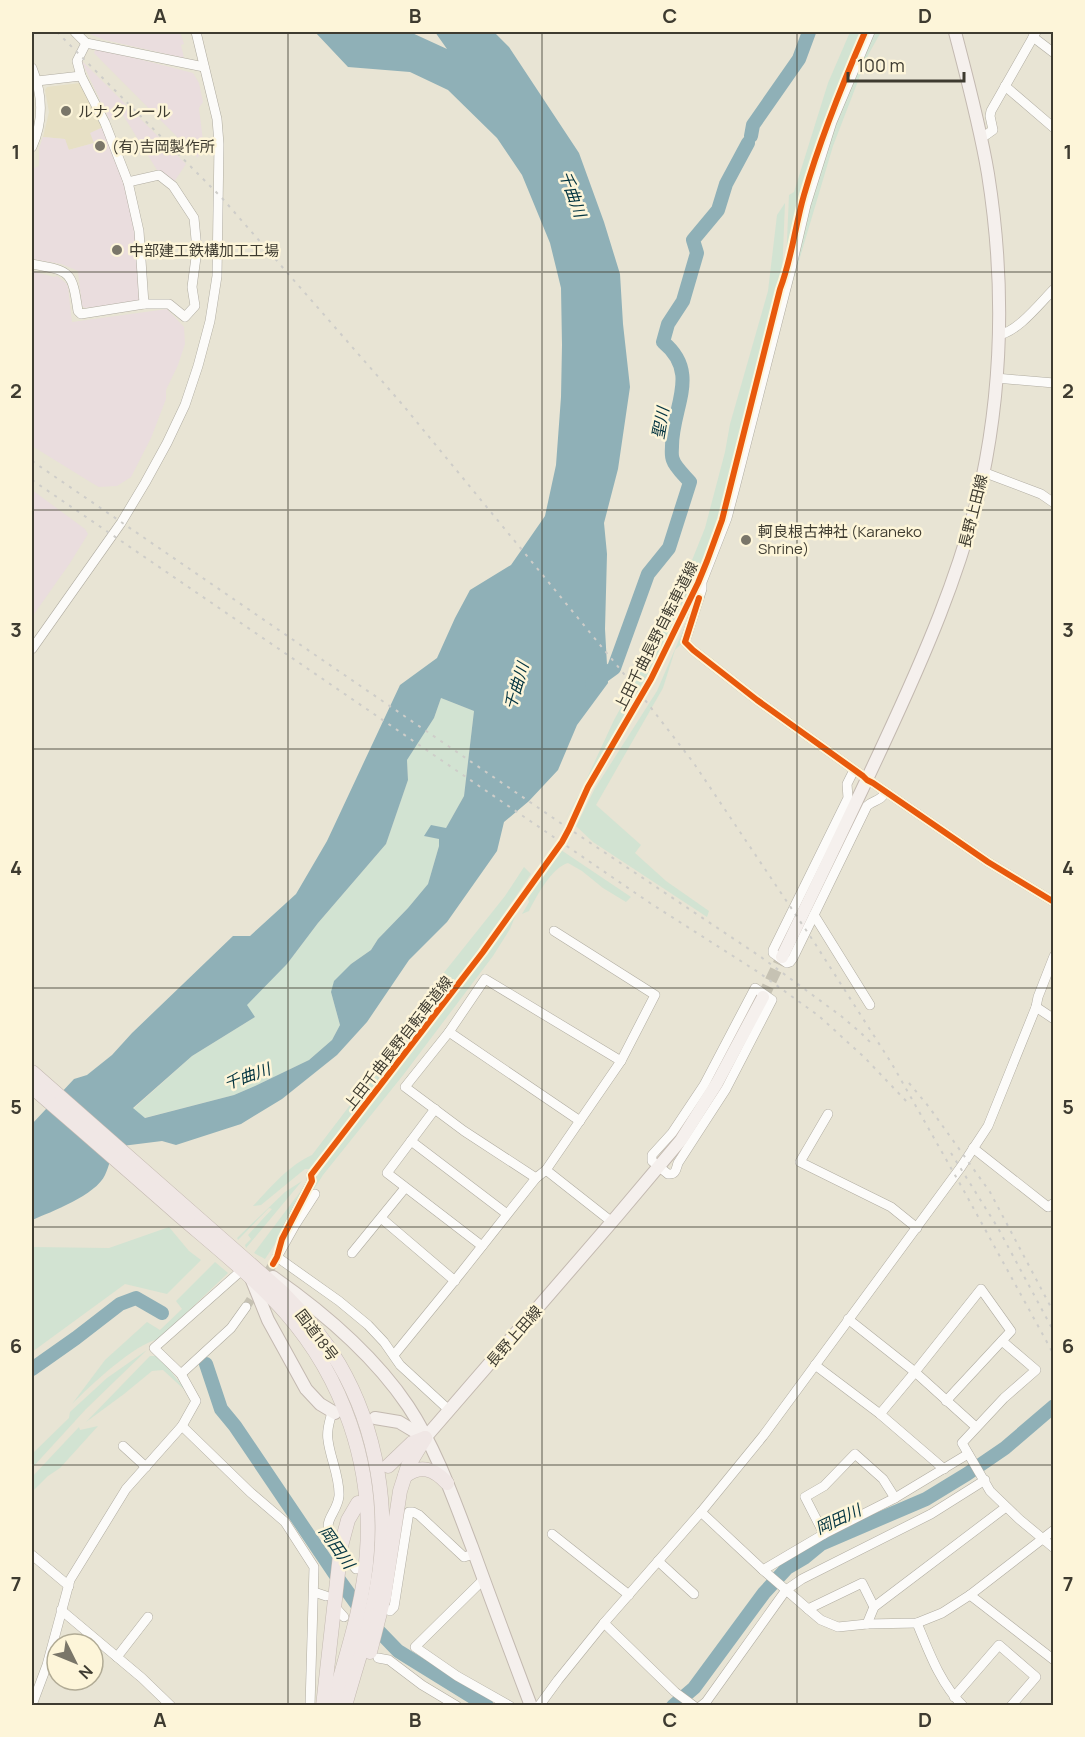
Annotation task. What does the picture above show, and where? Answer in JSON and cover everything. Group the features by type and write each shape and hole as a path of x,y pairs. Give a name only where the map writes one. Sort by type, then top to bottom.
{"highway":[{"name":"国道18号","path":"32,1072 244,1266 304,1335 334,1384 348,1417 363,1471 367,1505 367,1552 363,1583 349,1621 332,1706"},
{"name":"国道18号","path":"32,1087 244,1266 287,1297 323,1340 343,1372 364,1419 376,1462 382,1513 380,1561 382,1605 371,1648 345,1706"},
{"path":"388,1466 412,1443 425,1438"},
{"path":"382,1605 405,1476 425,1438"},
{"path":"405,1476 415,1470 429,1469 436,1472 447,1483"},
{"path":"323,1706 332,1601 345,1528 358,1503"},
{"path":"350,1706 359,1687 371,1648"}],"main road":[{"name":"長野上田線","path":"782,957 903,703 936,626 964,545 988,448 998,335 999,288 994,219 980,137 955,32"},
{"name":"長野上田線","path":"425,1438 612,1222 690,1127 717,1083 763,997"},
{"path":"244,1266 268,1320 306,1389 316,1402 334,1412"},
{"path":"244,1266 301,1298 357,1347 384,1375 406,1404 447,1483 531,1706"},
{"path":"375,1418 399,1422 425,1438"}],"street":[{"path":"75,32 86,43 204,67"},
{"path":"32,649 121,523 150,474 185,405 198,366 214,299 219,213 217,119 196,32"},
{"path":"870,32 832,123 806,205 727,518 702,582 702,589 685,642 757,700 867,780 988,862 1053,902"},
{"path":"980,137 993,130 991,111 1035,34 1053,53"},
{"path":"86,43 77,61 81,76 105,123 128,182 139,231 144,304"},
{"path":"32,69 37,81 41,109 32,147"},
{"path":"37,81 81,76"},
{"path":"1005,86 1053,128"},
{"path":"32,264 58,269 69,276 75,286 78,311 81,314 144,304 169,304 185,317 195,306 192,287 197,250 194,218 173,186 159,175 128,182"},
{"path":"998,335 1015,328 1053,289"},
{"path":"996,378 1053,383"},
{"path":"983,472 1041,494 1053,503"},
{"path":"854,770 847,784 848,798 773,950 773,953 788,963 867,806 879,800 885,792"},
{"path":"814,915 870,1005"},
{"path":"394,1355 536,1178 546,1170 621,1061 655,995 554,931"},
{"path":"539,1706 604,1623 763,1437 974,1148 988,1126 1036,1007 1053,958"},
{"path":"536,1178 405,1087 449,1032 485,980 621,1061"},
{"path":"1044,980 1053,986"},
{"path":"755,988 772,1000 740,1064 711,1114 678,1163 676,1172 668,1174 658,1167 652,1161 652,1155 672,1133 704,1085 755,988"},
{"path":"1036,1007 1053,1019"},
{"path":"449,1032 580,1121"},
{"path":"435,1109 387,1173 482,1246"},
{"path":"828,1114 800,1162 891,1207 917,1228"},
{"path":"411,1141 507,1214"},
{"path":"974,1148 1047,1207 1053,1203"},
{"path":"546,1170 612,1222"},
{"path":"275,1261 282,1239 312,1181 311,1175"},
{"path":"352,1253 405,1188"},
{"path":"275,1261 315,1194"},
{"path":"381,1218 455,1281"},
{"path":"275,1261 354,1314 377,1334 400,1365 450,1411"},
{"path":"34,1703 47,1665 70,1580 126,1489 182,1426 196,1401 181,1374 154,1348 244,1266"},
{"path":"880,1414 981,1289 1011,1331 946,1401"},
{"path":"181,1374 231,1328 246,1307"},
{"path":"848,1319 915,1372 976,1426"},
{"path":"1002,1341 1036,1370 1004,1398 962,1443 990,1491 1053,1548"},
{"path":"815,1365 880,1414 944,1469"},
{"path":"333,1539 327,1529 327,1523 339,1497 328,1440 328,1429 334,1412"},
{"path":"182,1426 250,1492 285,1522 314,1567 310,1706"},
{"path":"123,1446 146,1467"},
{"path":"824,1534 805,1497 824,1486 855,1454 883,1479 895,1498"},
{"path":"765,1572 824,1534 895,1498 969,1456"},
{"path":"604,1623 675,1692 700,1705 706,1702 785,1589 931,1514 984,1479"},
{"path":"867,1624 874,1607 1006,1507"},
{"path":"382,1605 394,1607 409,1512 419,1515 464,1557 474,1554"},
{"path":"701,1512 808,1610 838,1627 917,1623 942,1614 970,1596 1053,1530"},
{"path":"552,1534 629,1596"},
{"path":"341,1553 356,1569"},
{"path":"32,1555 69,1586"},
{"path":"658,1561 694,1594"},
{"path":"484,1579 415,1647 457,1676 510,1706"},
{"path":"808,1610 862,1583 874,1607"},
{"path":"314,1592 332,1601 349,1621"},
{"path":"970,1596 1053,1660"},
{"path":"61,1610 117,1656 171,1706"},
{"path":"117,1656 148,1617"},
{"path":"917,1623 934,1663 954,1697 963,1706"},
{"path":"954,1697 999,1645 1036,1677 1011,1706"},
{"path":"371,1648 422,1685 456,1706"}],"shaded area":[{"path":"85,32 180,32 184,44 181,45 184,58 105,40"},
{"path":"96,48 193,73 199,83 203,102 199,108 203,141 198,158 94,53"},
{"path":"81,60 186,164 174,182 157,170 123,115 109,119"},
{"path":"80,83 103,127 94,143 68,150 65,139 43,137 49,112 45,90 47,87"},
{"path":"103,127 129,199 139,253 140,302 85,308 82,306 78,271 61,264 32,259 32,169 39,166 39,148 43,137 65,139 69,150 94,143 90,133"},
{"path":"32,271 57,276 66,283 72,322 167,309 184,327 185,344 166,390 166,399 151,438 131,477 117,486 99,487 32,446"},
{"path":"32,490 85,529 88,534 32,617"}],"green space":[{"path":"850,32 862,32 837,92 799,201 786,264 789,195 794,192 828,83"},
{"path":"874,32 881,32 868,55 833,146 785,308 806,210 829,139"},
{"path":"785,203 782,276 726,494 697,581 648,679 564,821 581,791 614,720 665,627 705,528 730,424 768,291 777,215"},
{"path":"699,593 682,643 675,650 663,688 596,805 641,845 635,853 666,881 709,911 707,917 593,842 576,826 594,790 657,691"},
{"path":"441,698 474,711 464,796 446,828 425,836 439,838 439,846 428,884 378,939 371,950 351,964 331,992 340,1025 332,1040 309,1060 234,1095 144,1118 133,1109 192,1056 255,1017 246,1005 287,964 318,923 386,844 408,780 407,760 434,718"},
{"path":"561,850 631,897 626,902 568,863 550,876 529,911 522,914 529,902 527,895"},
{"path":"524,867 531,874 505,912 424,1023 312,1169 305,1169 261,1205 253,1206 288,1171 312,1155 382,1063 387,1044 505,896"},
{"path":"517,912 510,929 493,956 404,1074 323,1175 292,1224 321,1169"},
{"path":"302,1181 246,1248 245,1245 251,1239 248,1235 272,1209 269,1208 238,1240 237,1238 285,1192"},
{"path":"303,1188 265,1259 254,1253"},
{"path":"169,1227 189,1251 201,1260 167,1294 125,1284 32,1352 32,1247 109,1248"},
{"path":"215,1262 228,1273 159,1339 149,1342 125,1357 72,1404 105,1360 147,1322 160,1330 182,1309 176,1301"},
{"path":"147,1350 86,1409 32,1468 32,1454 69,1418 70,1412 107,1378"},
{"path":"150,1356 159,1356 187,1392 163,1370 152,1371 86,1422"},
{"path":"98,1426 60,1468 32,1492 32,1477 79,1427 80,1430"}],"water":[{"name":"千曲川","path":"315,32 410,32 447,49 435,32 494,32 509,47 579,153 620,274 630,387 618,469 604,523 607,554 605,629 608,683 577,725 558,770 529,801 504,822 497,851 447,922 409,960 367,1022 337,1055 282,1099 241,1124 176,1145 162,1141 114,1147 105,1175 100,1182 83,1196 32,1220 32,1124 74,1079 87,1075 112,1055 233,936 250,936 296,894 327,841 400,685 437,658 470,590 511,565 545,516 556,465 561,397 561,288 550,243 522,175 497,138 448,90 410,72 348,67","holes":["441,698 474,711 464,796 446,828 431,825 424,836 439,839 428,884 378,939 371,950 351,964 334,981 331,992 340,1025 332,1040 309,1060 234,1095 145,1118 133,1108 192,1056 255,1017 247,1005 287,964 318,923 386,844 408,780 407,760 434,718"]}],"waterway":[{"name":"聖川","path":"751,136 753,125 799,59 809,32"},
{"name":"聖川","path":"592,684 614,668 648,574 669,548 690,482 676,466 672,457 673,432 683,378 674,354 663,342 668,324 683,301 697,253 693,240 718,210 726,184 748,143"},
{"name":"岡田川","path":"32,1369 120,1304 136,1298 162,1313"},
{"name":"岡田川","path":"206,1364 221,1409 368,1620 398,1651 487,1706"},
{"name":"岡田川","path":"673,1706 694,1688 764,1593 787,1568 821,1544 926,1499 1005,1448 1054,1406"}],"tunnel":[{"path":"763,997 782,957"},
{"path":"246,1307 273,1264"}],"railway":[{"path":"57,32 222,198 402,404 638,691 693,762 814,942 892,1064 1054,1355"},
{"path":"32,461 562,824 761,957 841,1016 872,1044"},
{"path":"32,480 650,903 758,972 819,1016 865,1058 908,1103"},
{"path":"909,1083 990,1192 1054,1313"},
{"path":"951,1153 998,1228 1054,1332"}],"cycle path":[{"name":"上田千曲長野自転車道線","path":"273,1264 282,1239 312,1181 311,1175 483,952 562,842 588,787 651,679 698,583 722,520 810,174 832,112 865,32"},
{"path":"699,598 685,642 693,650 867,780 988,862 1054,902"}],"place":[{"name":"ルナ クレール","path":"66,111"},
{"name":"(有)吉岡製作所","path":"100,146"},
{"name":"中部建工鉄構加工工場","path":"117,250"},
{"name":"軻良根古神社 (Karaneko Shrine)","path":"746,540"}]}
